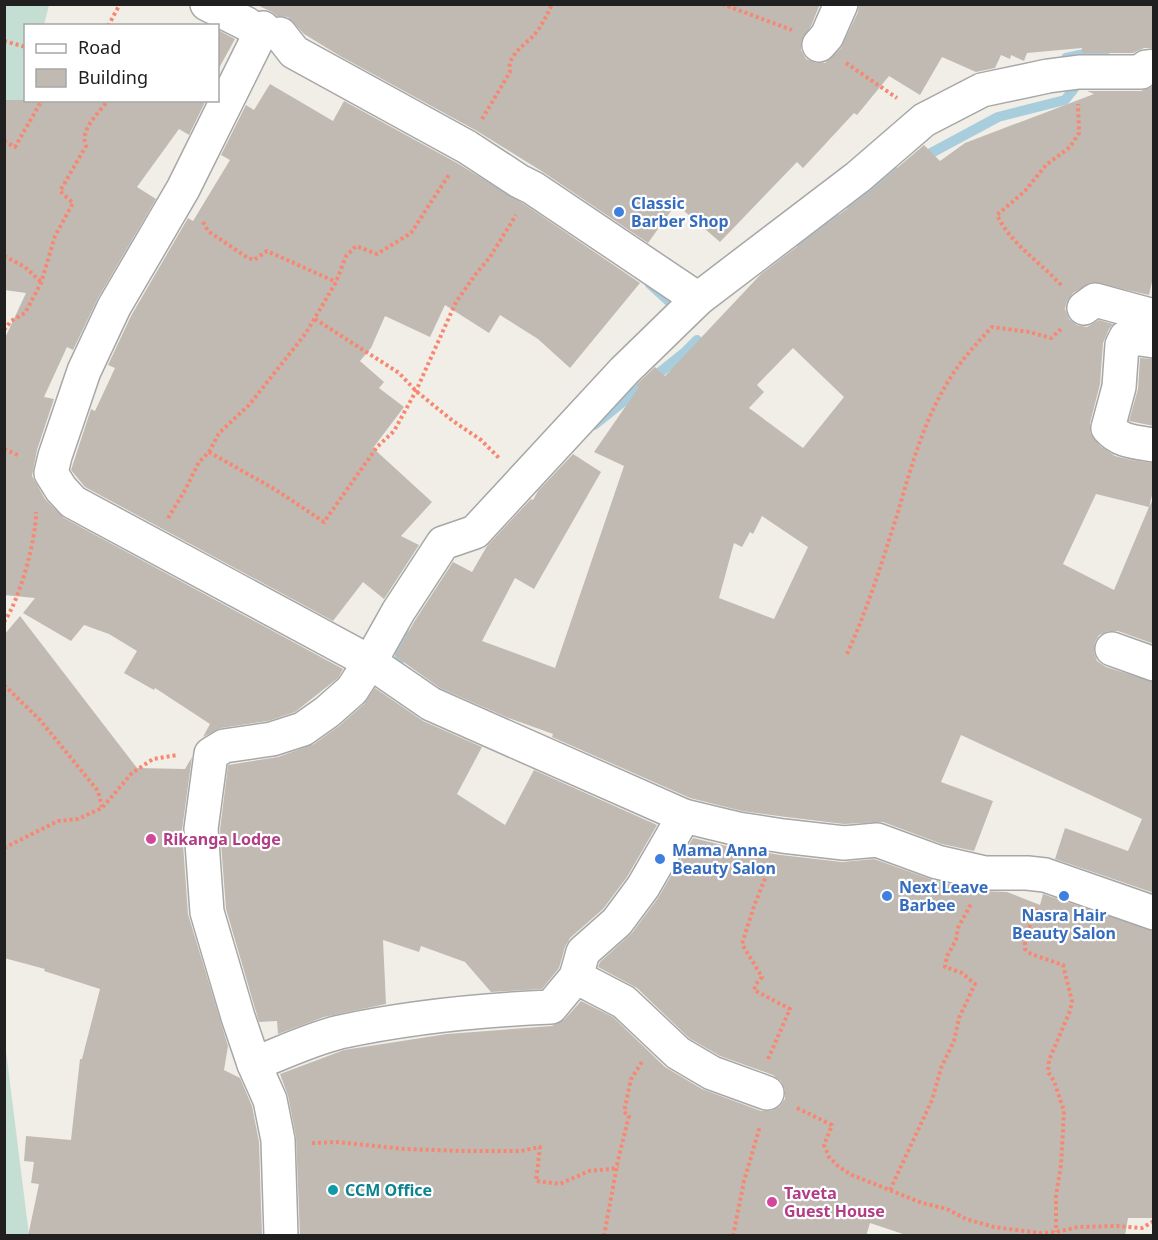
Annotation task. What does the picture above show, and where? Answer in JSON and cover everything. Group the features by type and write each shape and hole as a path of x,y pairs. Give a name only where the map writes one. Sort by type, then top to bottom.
{"street":[{"path":"207,4 263,29 294,52 475,134 519,181 533,188 698,299"},
{"path":"819,45 826,36 841,4"},
{"path":"263,29 183,189 114,307 84,371 51,473 73,502 370,662 431,704 684,816 738,829 783,836 844,843 877,840 938,862 985,873 1045,875 1154,913"},
{"path":"280,1236 278,1140 270,1101 254,1064 207,912 201,829 211,754 224,746 272,739 303,729 352,690 398,612 443,543 475,532 624,370 698,299 858,177 924,120 982,90 1048,76 1079,72 1141,72 1146,67 1154,66"},
{"path":"1084,308 1095,300 1154,316"},
{"path":"1154,341 1126,338 1122,345 1119,387 1108,428 1115,436 1154,445"},
{"path":"1112,649 1154,664"},
{"path":"254,1064 339,1033 410,1021 500,1010 551,1007 576,976 583,952 617,922 643,886 684,816"},
{"path":"576,976 624,1002 678,1053 712,1073 767,1093"}],"path":[{"path":"109,24 120,4"},
{"path":"151,543 219,433 249,405 315,319 336,282 346,256 356,246 377,254 411,233 475,134 510,72 508,66 512,58 535,34 552,4"},
{"path":"722,4 794,30 919,113 924,120"},
{"path":"4,41 24,46"},
{"path":"847,654 880,567 919,444 938,399 961,362 992,327 1029,332 1051,338 1084,308 1028,254 1001,223 997,215 1025,191 1046,165 1070,147 1079,134 1077,85 1079,72"},
{"path":"4,141 15,147 41,102"},
{"path":"4,330 11,321 25,313 41,283 54,236 73,203 60,191 86,146 85,132 107,102"},
{"path":"209,452 276,490 324,522 377,447 394,431 416,391 456,302 490,258 533,188"},
{"path":"183,189 199,200 203,222 208,231 248,258 254,260 267,250 336,282"},
{"path":"4,256 25,267 41,283"},
{"path":"315,319 399,373 416,391 481,440 502,461 530,473"},
{"path":"4,622 11,612 20,589 36,523 36,504"},
{"path":"4,685 40,720 98,791 102,808"},
{"path":"4,848 58,821 78,819 102,808 132,773 153,759 181,754 211,754"},
{"path":"733,1236 744,1181 767,1093 760,1076 790,1008 754,990 762,977 742,944 754,906 783,836"},
{"path":"890,1190 932,1100 941,1068 954,1041 959,1018 975,984 962,973 945,968 947,956 956,940 958,928 985,873"},
{"path":"1045,875 1040,898 1024,945 1031,954 1063,965 1072,1001 1049,1060 1048,1071 1054,1081 1064,1111 1056,1196 1056,1232"},
{"path":"604,1236 629,1116 624,1113 632,1079 646,1056 653,1031"},
{"path":"767,1093 832,1125 824,1145 829,1156 839,1167 852,1175 922,1203 947,1209 966,1219 994,1227 1027,1230 1034,1233 1056,1232 1078,1227 1142,1228 1154,1221"},
{"path":"278,1140 463,1151 521,1151 540,1148 536,1181 560,1184 589,1171 618,1166"}],"green space":[{"path":"5,5 49,5 44,24 24,24 24,100 5,178"},
{"path":"5,1043 29,1235 5,1235"}],"building":[{"path":"255,4 820,4 801,42 801,50 806,59 816,63 825,63 841,48 858,12 859,4 1154,4 1154,48 1144,48 1133,53 1082,53 1082,48 1027,53 1024,61 1011,55 1010,59 1001,55 995,68 976,72 942,57 920,95 889,76 857,115 854,113 803,168 797,162 720,242 676,204 648,243 543,172 477,131 340,56 304,34 288,17 277,16"},
{"path":"219,31 235,39 219,68"},
{"path":"270,84 333,121 344,101 457,163 524,204 640,283 570,368 538,339 500,315 489,333 445,305 430,337 385,316 371,348 360,361 384,382 379,388 404,407 373,448 432,502 401,536 419,545 384,599 363,582 333,621 85,487 71,470 91,409 95,411 115,368 108,365 131,316 188,218 193,221 230,160 221,155 246,105 254,110"},
{"path":"1154,86 1154,273 1149,295 1092,282 1073,293 1065,309 1069,319 1077,325 1087,327 1099,320 1113,324 1103,343 1100,384 1090,423 1090,433 1100,446 1115,456 1154,463 1154,488 1149,507 1154,497 1154,644 1118,631 1109,631 1099,635 1095,642 1094,652 1097,661 1106,667 1154,682 1154,893 1055,859 1065,828 1128,851 1142,819 961,735 941,782 993,801 974,851 942,844 883,822 844,824 786,817 742,811 690,798 552,737 553,734 506,717 440,688 395,656 453,562 472,572 487,546 531,499 533,500 538,491 573,454 601,472 534,589 515,578 482,641 555,668 624,466 594,452 639,387 636,385 655,367 665,376 761,274 869,192 924,145 940,161 965,143 1094,94 1087,91 1141,91","holes":["793,348 844,397 803,448 749,408 764,392 757,385","1096,494 1149,507 1114,590 1063,564","762,516 808,547 774,619 719,598 734,543 742,547 750,532 753,534"]},
{"path":"4,100 24,100 24,102 205,102 189,135 179,129 137,187 156,199 98,298 73,350 67,347 44,397 54,399 37,450 32,476 45,499 64,518 343,669 338,678 295,712 268,721 221,728 203,737 210,724 155,688 154,690 124,673 137,651 109,634 84,625 71,641 23,613 35,598 4,595 4,340 26,293 4,290"},
{"path":"1140,358 1154,359 1154,426 1129,421 1138,389"},
{"path":"20,616 137,768 185,769 192,757 182,830 188,914 228,1046 224,1070 240,1078 252,1106 259,1142 262,1236 28,1236 39,1184 31,1183 34,1162 24,1161 26,1136 71,1140 80,1059 82,1059 100,989 44,971 45,969 4,958 4,635"},
{"path":"375,688 423,721 482,747 457,794 505,825 534,770 657,825 627,877 603,909 570,938 559,968 542,989 491,992 465,962 421,946 419,952 383,940 386,1004 324,1017 278,1034 277,1021 259,1022 226,909 220,830 228,765 278,757 314,744 364,704"},
{"path":"693,838 735,848 781,855 842,862 874,859 933,880 981,891 1007,892 1040,905 1043,894 1154,931 1154,1218 1128,1218 1125,1236 909,1236 870,1223 866,1236 300,1236 296,1137 288,1096 280,1074 344,1050 447,1034 552,1026 565,1019 581,1001 613,1017 665,1067 702,1089 761,1111 771,1111 779,1107 785,1099 785,1090 781,1081 773,1075 720,1056 689,1038 637,988 598,967 600,962 632,933 658,898"}],"waterway":[{"path":"1066,58 1107,49"},
{"path":"920,159 998,117 1065,100 1077,85 1086,84"},
{"path":"849,204 895,172"},
{"path":"802,245 834,215"},
{"path":"650,284 672,304 669,315"},
{"path":"594,425 697,340"},
{"path":"399,661 405,623"}],"place":[{"name":"Classic Barber Shop","path":"619,212"},
{"name":"Rikanga Lodge","path":"151,839"},
{"name":"Mama Anna Beauty Salon","path":"660,859"},
{"name":"Next Leave Barbee","path":"887,896"},
{"name":"Nasra Hair Beauty Salon","path":"1064,896"},
{"name":"CCM Office","path":"333,1190"},
{"name":"Taveta Guest House","path":"772,1202"}]}
